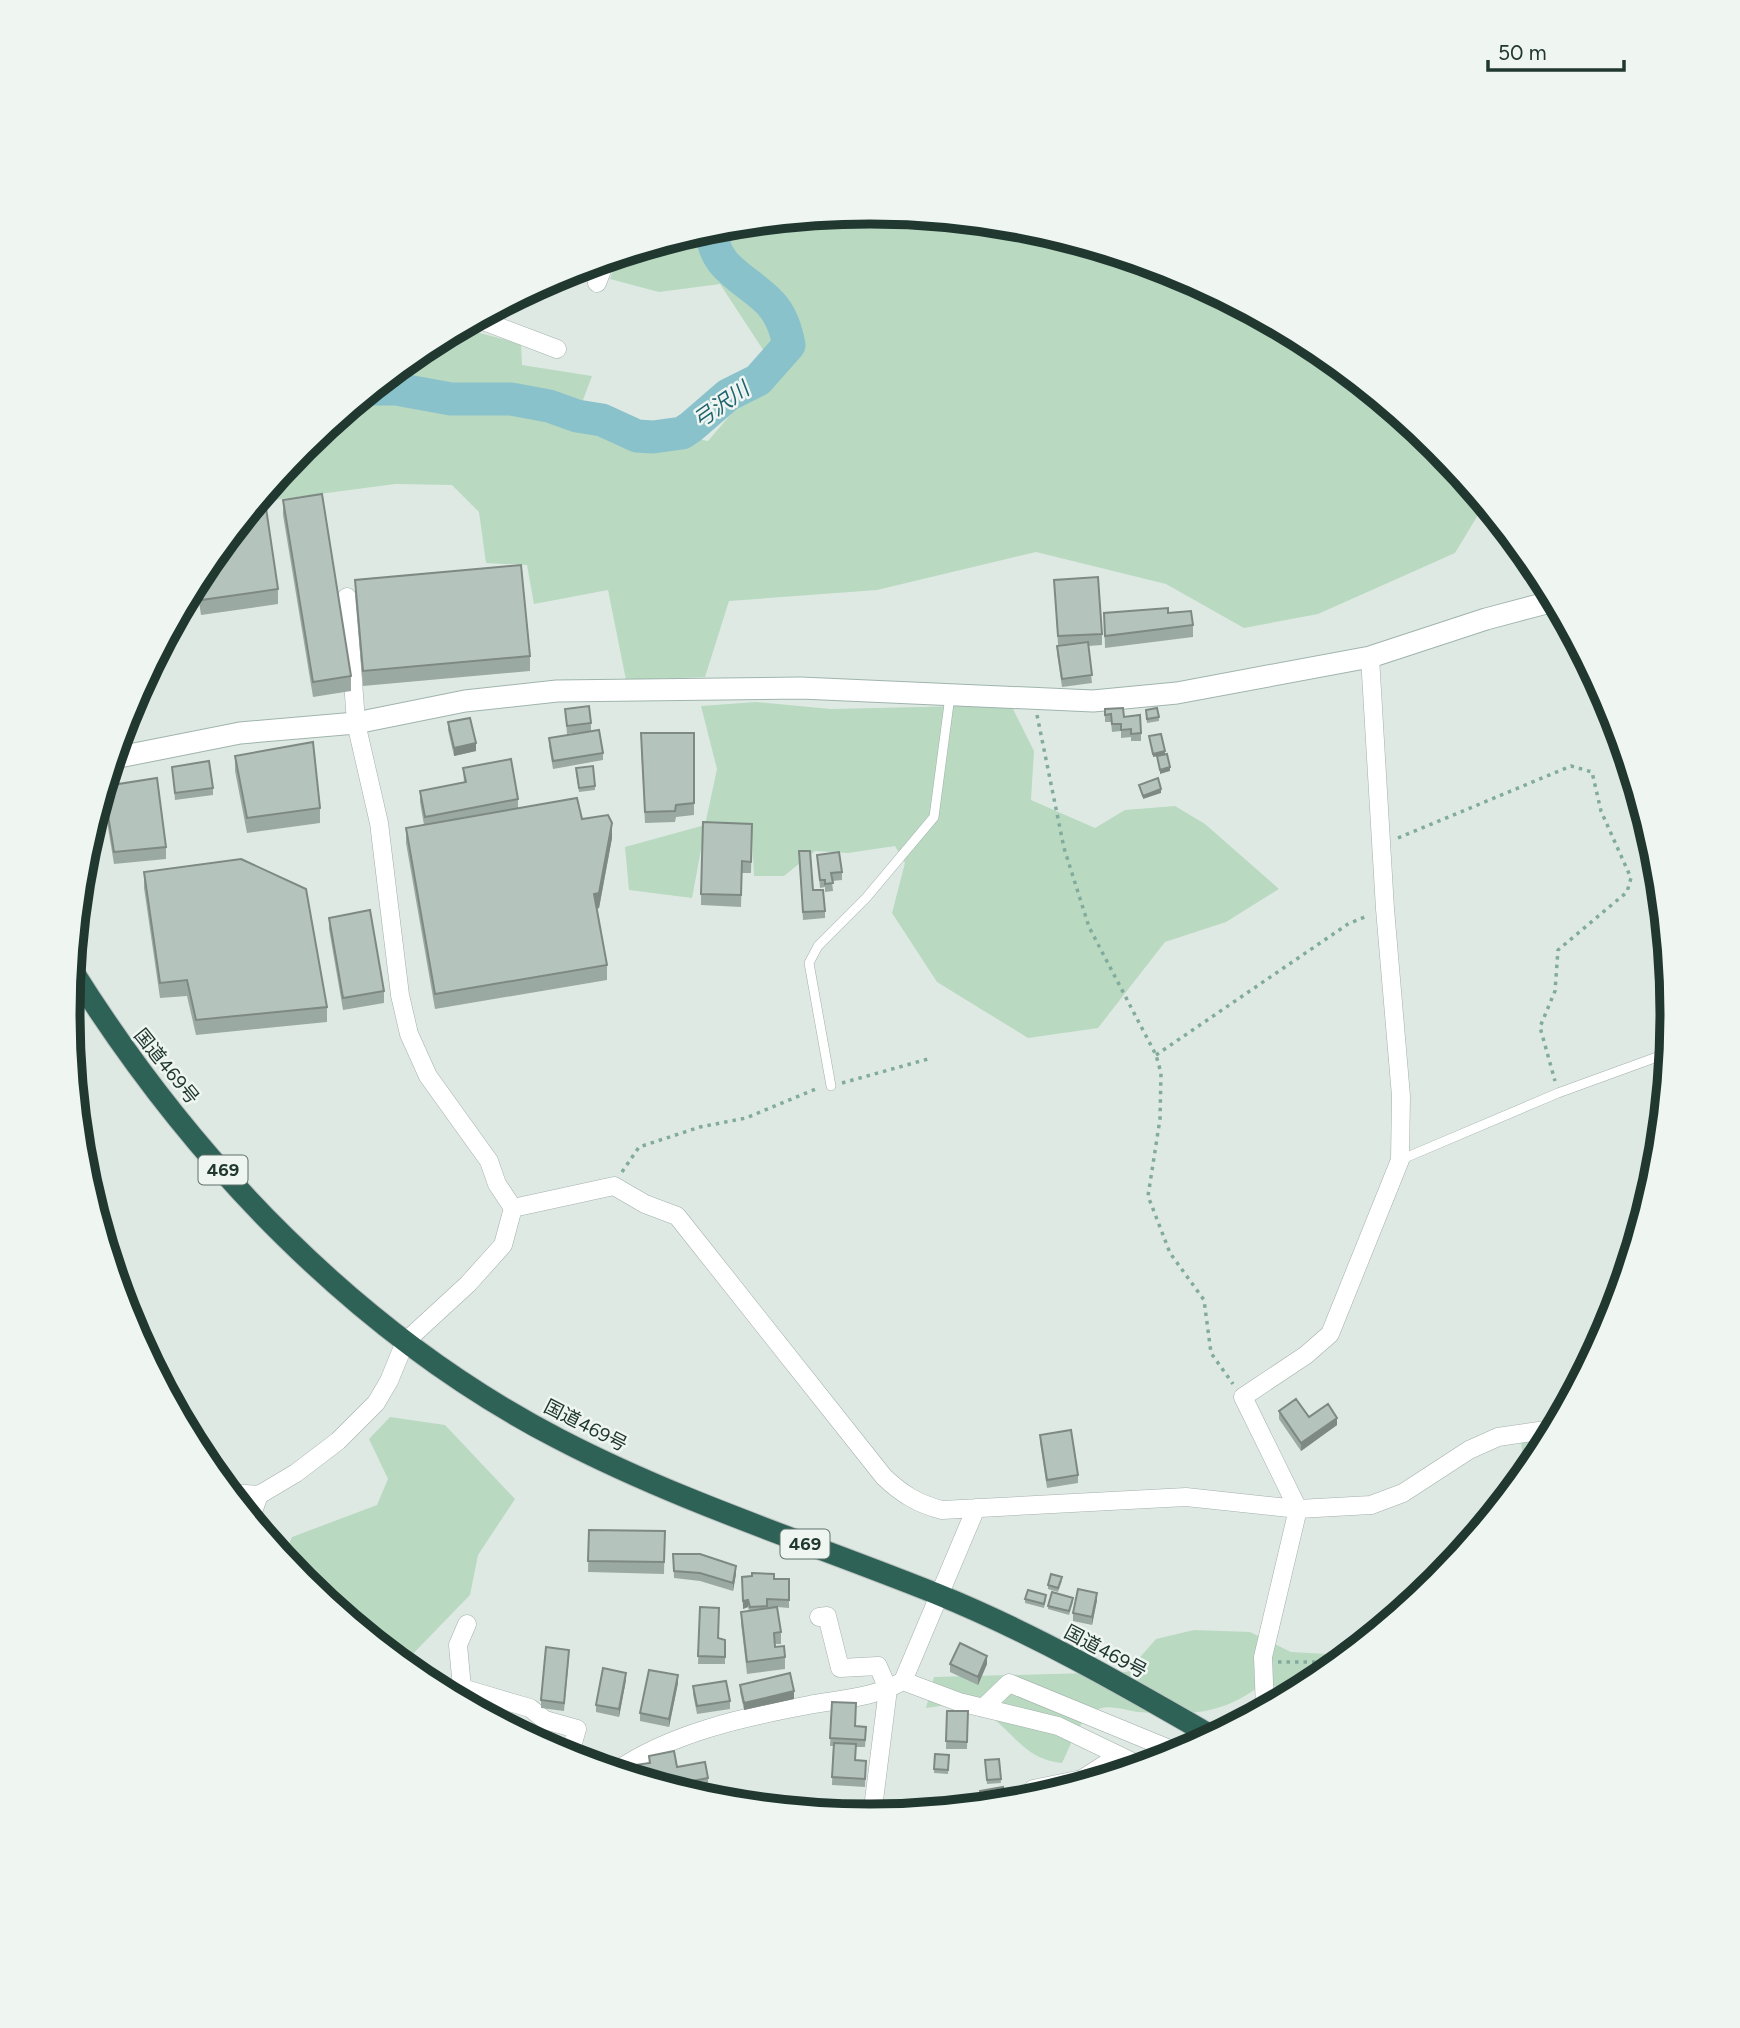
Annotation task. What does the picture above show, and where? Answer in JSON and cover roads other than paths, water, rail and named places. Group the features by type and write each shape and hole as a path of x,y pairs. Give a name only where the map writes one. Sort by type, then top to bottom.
{"highway":[{"name":"国道469号","path":"81,985 118,1043 225,1172 303,1255 405,1342 481,1394 557,1438 658,1487 939,1595 1085,1663 1201,1730"}],"street":[{"path":"597,283 601,272"},
{"path":"488,323 557,349"},
{"path":"243,1494 259,1495 296,1473 338,1441 376,1403 389,1381 405,1342 468,1284 503,1245 513,1208 497,1184 489,1161 428,1076 409,1034 400,995 379,824 356,723 347,597"},
{"path":"124,756 240,733 356,723 465,701 557,691 802,688 1093,701 1177,693 1370,657 1486,619 1544,604"},
{"path":"1265,1698 1263,1657 1298,1509 1243,1397 1306,1355 1330,1334 1400,1160 1401,1096 1385,909 1370,657"},
{"path":"513,1208 614,1186 645,1204 677,1216 884,1477 921,1505 942,1510 1186,1497 1298,1509 1371,1505 1403,1493 1469,1450 1498,1437 1540,1431"},
{"path":"254,1508 259,1495"},
{"path":"874,1804 895,1685 939,1595 976,1508"},
{"path":"819,1617 827,1616 840,1668 878,1666 895,1685 1058,1726 1128,1760"},
{"path":"467,1624 458,1645 462,1688 530,1708 545,1720 577,1729 572,1745"},
{"path":"983,1708 1009,1683 1163,1746"},
{"path":"626,1765 667,1741 807,1705 871,1696 895,1685"},
{"path":"1095,1771 1118,1756"}],"lane":[{"path":"831,1086 809,962 818,946 866,898 934,817 950,696"},
{"path":"1400,1160 1558,1093 1658,1057"}],"waterway":[{"name":"弓沢川","path":"388,389 451,399 511,399 549,406 577,416 602,420 637,436 682,433 728,395 758,380 789,345 783,323 775,309 724,263 713,241"}]}
